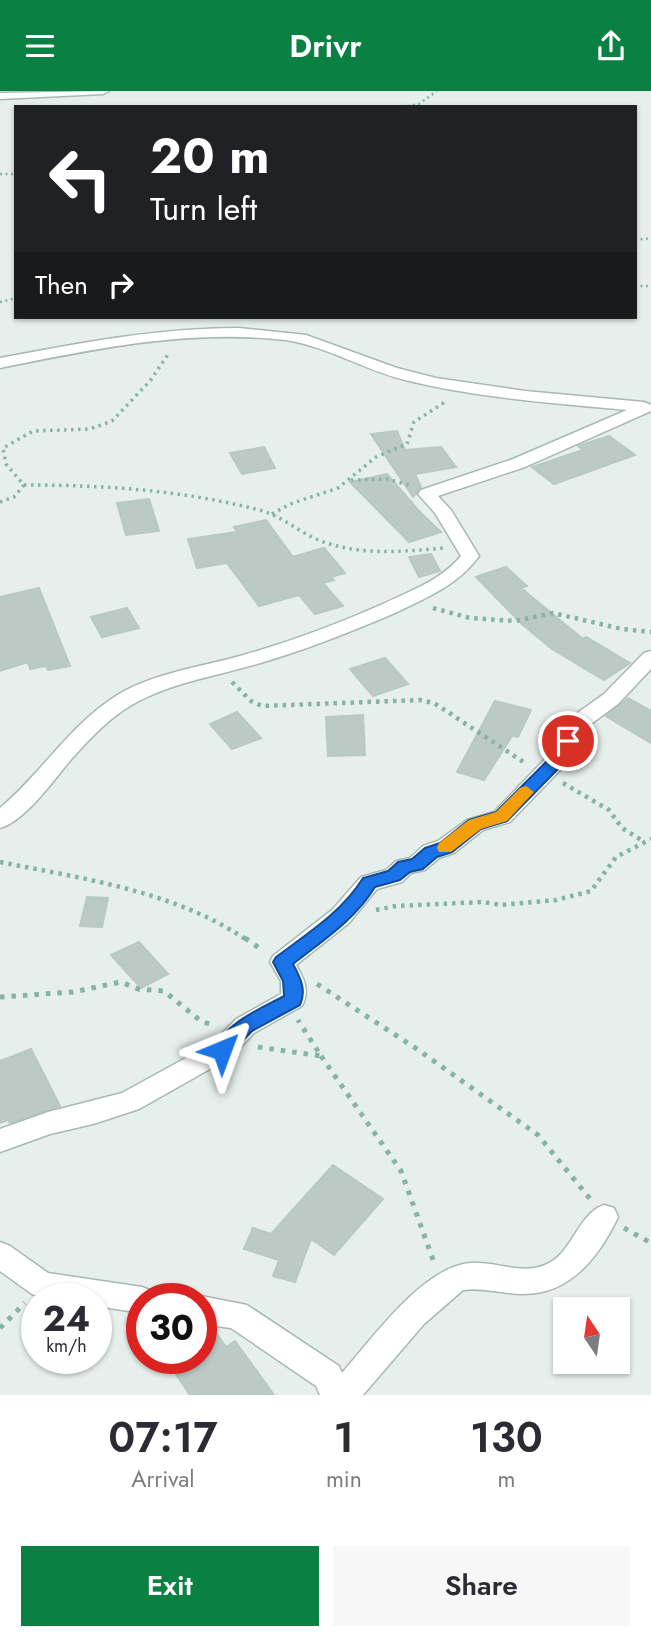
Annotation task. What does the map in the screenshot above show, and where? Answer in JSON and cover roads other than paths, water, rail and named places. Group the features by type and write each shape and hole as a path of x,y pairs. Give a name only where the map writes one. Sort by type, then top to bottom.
{"street":[{"path":"0,96 49,96 103,91"},
{"path":"0,363 97,343 182,335 287,336 333,348 383,369 467,389 648,408"},
{"path":"0,820 21,804 74,740 126,699 188,676 349,627 440,585 463,567 470,556 466,545 442,510 427,494 519,463 648,408"},
{"path":"0,1141 48,1123 130,1101 222,1050 245,1025 293,999 293,981 282,962 332,924 360,897 369,883 394,876 404,867 417,864 431,852 446,847 475,825 502,817 558,759 583,719 611,699 651,657"},
{"path":"343,1395 441,1287 473,1275 521,1282 555,1277 569,1268 604,1217"},
{"path":"0,1255 42,1285 126,1298"},
{"path":"217,1312 237,1315 328,1377 335,1395"}]}
